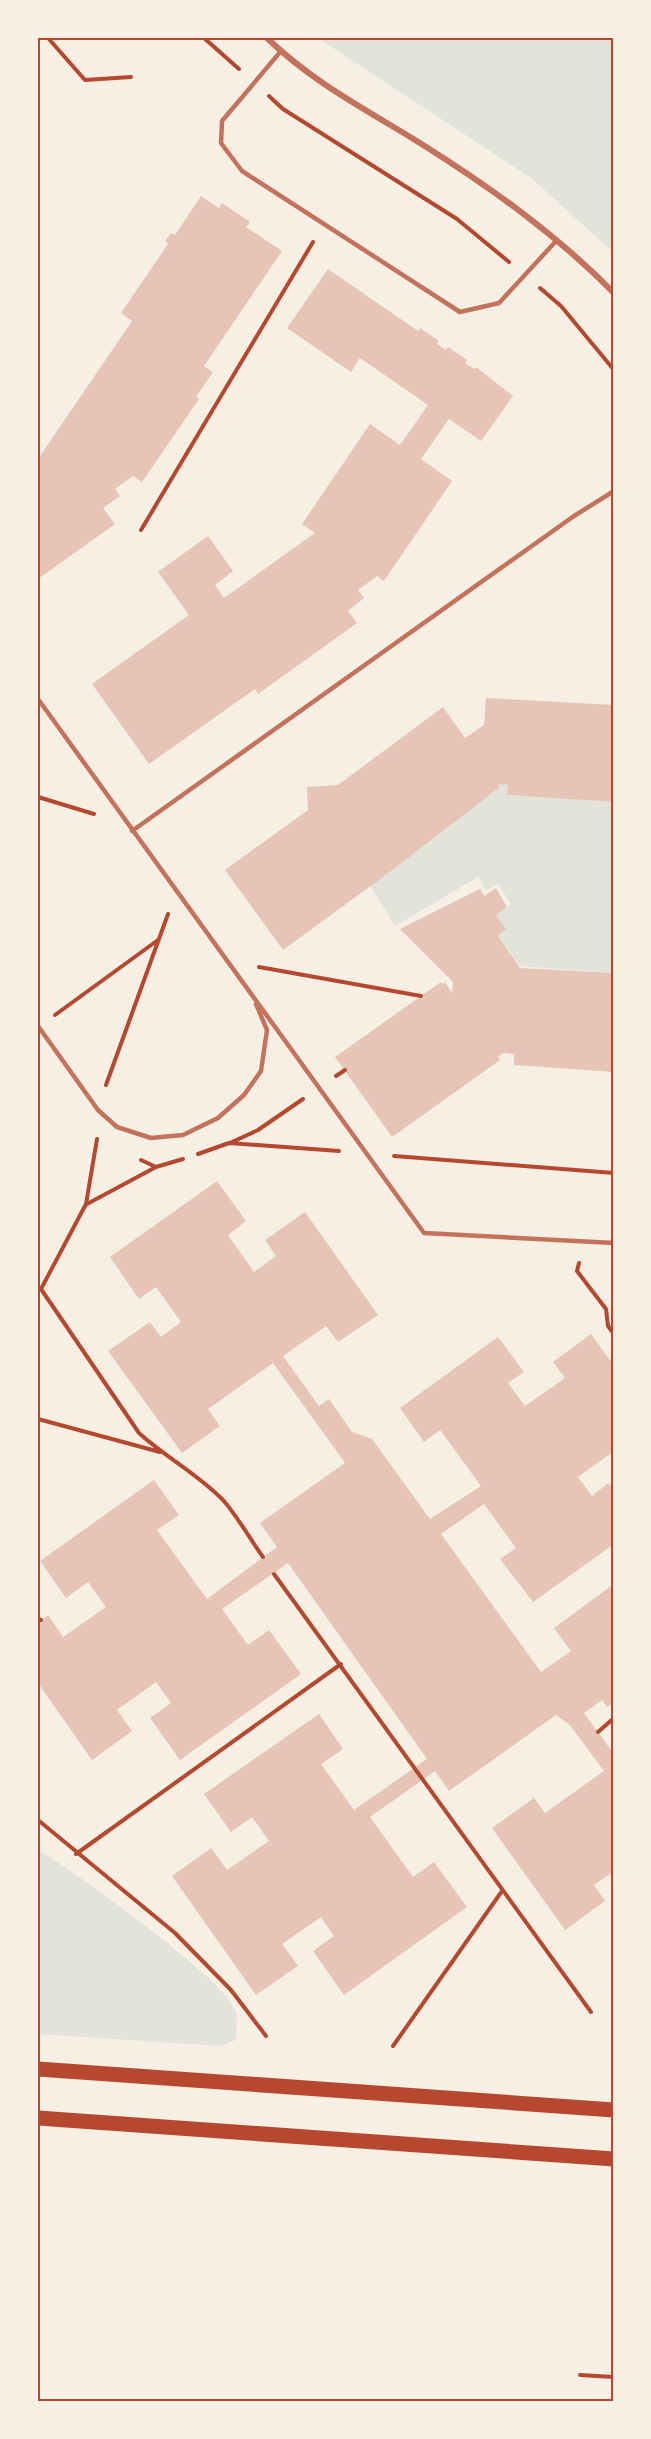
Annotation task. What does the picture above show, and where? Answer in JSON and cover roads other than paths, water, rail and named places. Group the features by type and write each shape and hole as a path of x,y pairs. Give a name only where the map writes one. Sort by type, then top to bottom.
{"main road":[{"path":"38,2069 614,2110"},
{"path":"38,2118 614,2158"}],"street":[{"path":"267,38 324,85 367,114 461,169 557,240 614,293"}],"lane":[{"path":"281,51 222,122 221,143 242,171 460,312 499,303 557,240"},
{"path":"132,831 564,523 614,491"},
{"path":"38,699 424,1233 614,1243"},
{"path":"38,1027 98,1110 117,1127 151,1138 183,1135 218,1119 244,1095 261,1071 267,1030 252,996"}]}
